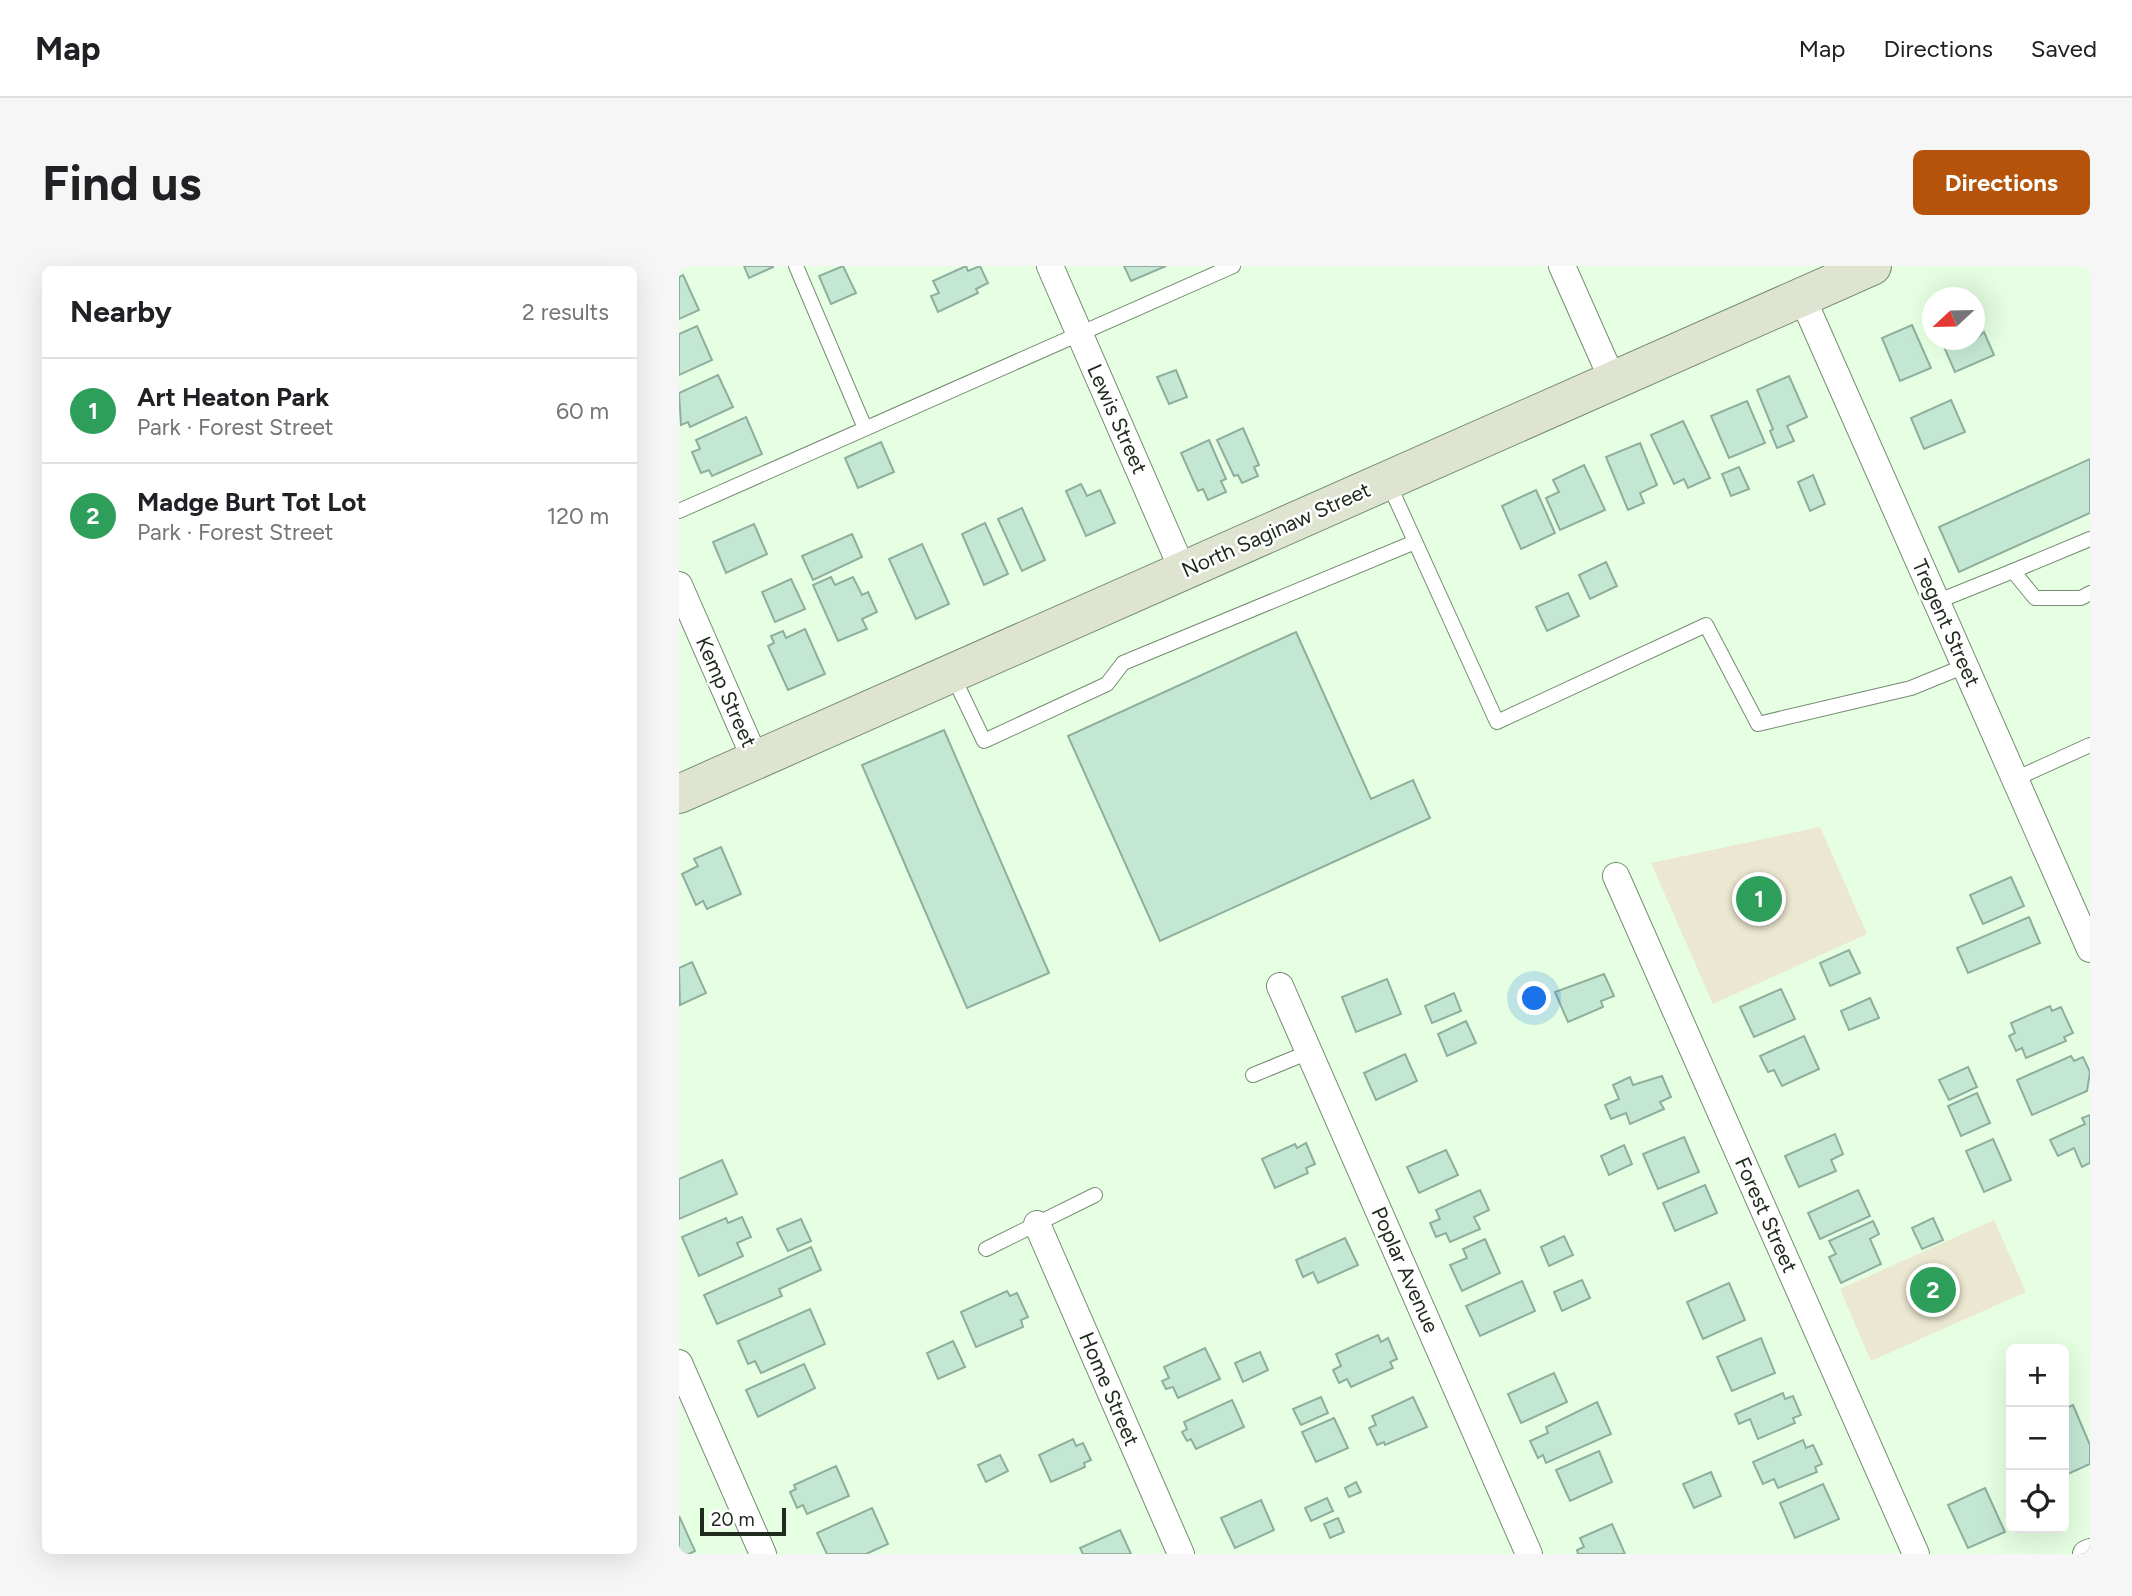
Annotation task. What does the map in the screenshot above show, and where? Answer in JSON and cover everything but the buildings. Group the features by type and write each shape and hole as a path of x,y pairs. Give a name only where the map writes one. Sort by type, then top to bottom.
{"street":[{"name":"Lewis Street","path":"1051,266 1184,571"},
{"path":"1562,266 1613,381"},
{"name":"North Saginaw Street","path":"679,794 1872,266"},
{"name":"Tregent Street","path":"1802,298 2090,949"},
{"name":"Kemp Street","path":"679,585 756,761"},
{"name":"Forest Street","path":"1616,876 1916,1554"},
{"name":"Poplar Avenue","path":"1280,986 1529,1554"},
{"name":"Home Street","path":"1037,1224 1181,1554"},
{"path":"679,1363 763,1554"}],"lane":[{"path":"796,266 865,428"},
{"path":"679,511 1233,266"},
{"path":"1388,481 1497,722 1706,625 1758,724 1911,688 1965,666"},
{"path":"1936,602 2090,539"},
{"path":"952,674 984,741 1107,684 1123,663 1415,542"},
{"path":"2013,571 2035,598 2081,598 2090,593"},
{"path":"2015,779 2090,745"},
{"path":"1253,1074 1308,1052"},
{"path":"986,1250 1095,1195"}],"shaded area":[{"path":"1820,827 1867,934 1713,1004 1651,863"},
{"path":"1994,1220 2026,1292 1871,1361 1840,1289"}],"place":[{"name":"Art Heaton Park","path":"1759,899"},
{"name":"Madge Burt Tot Lot","path":"1933,1290"}]}
